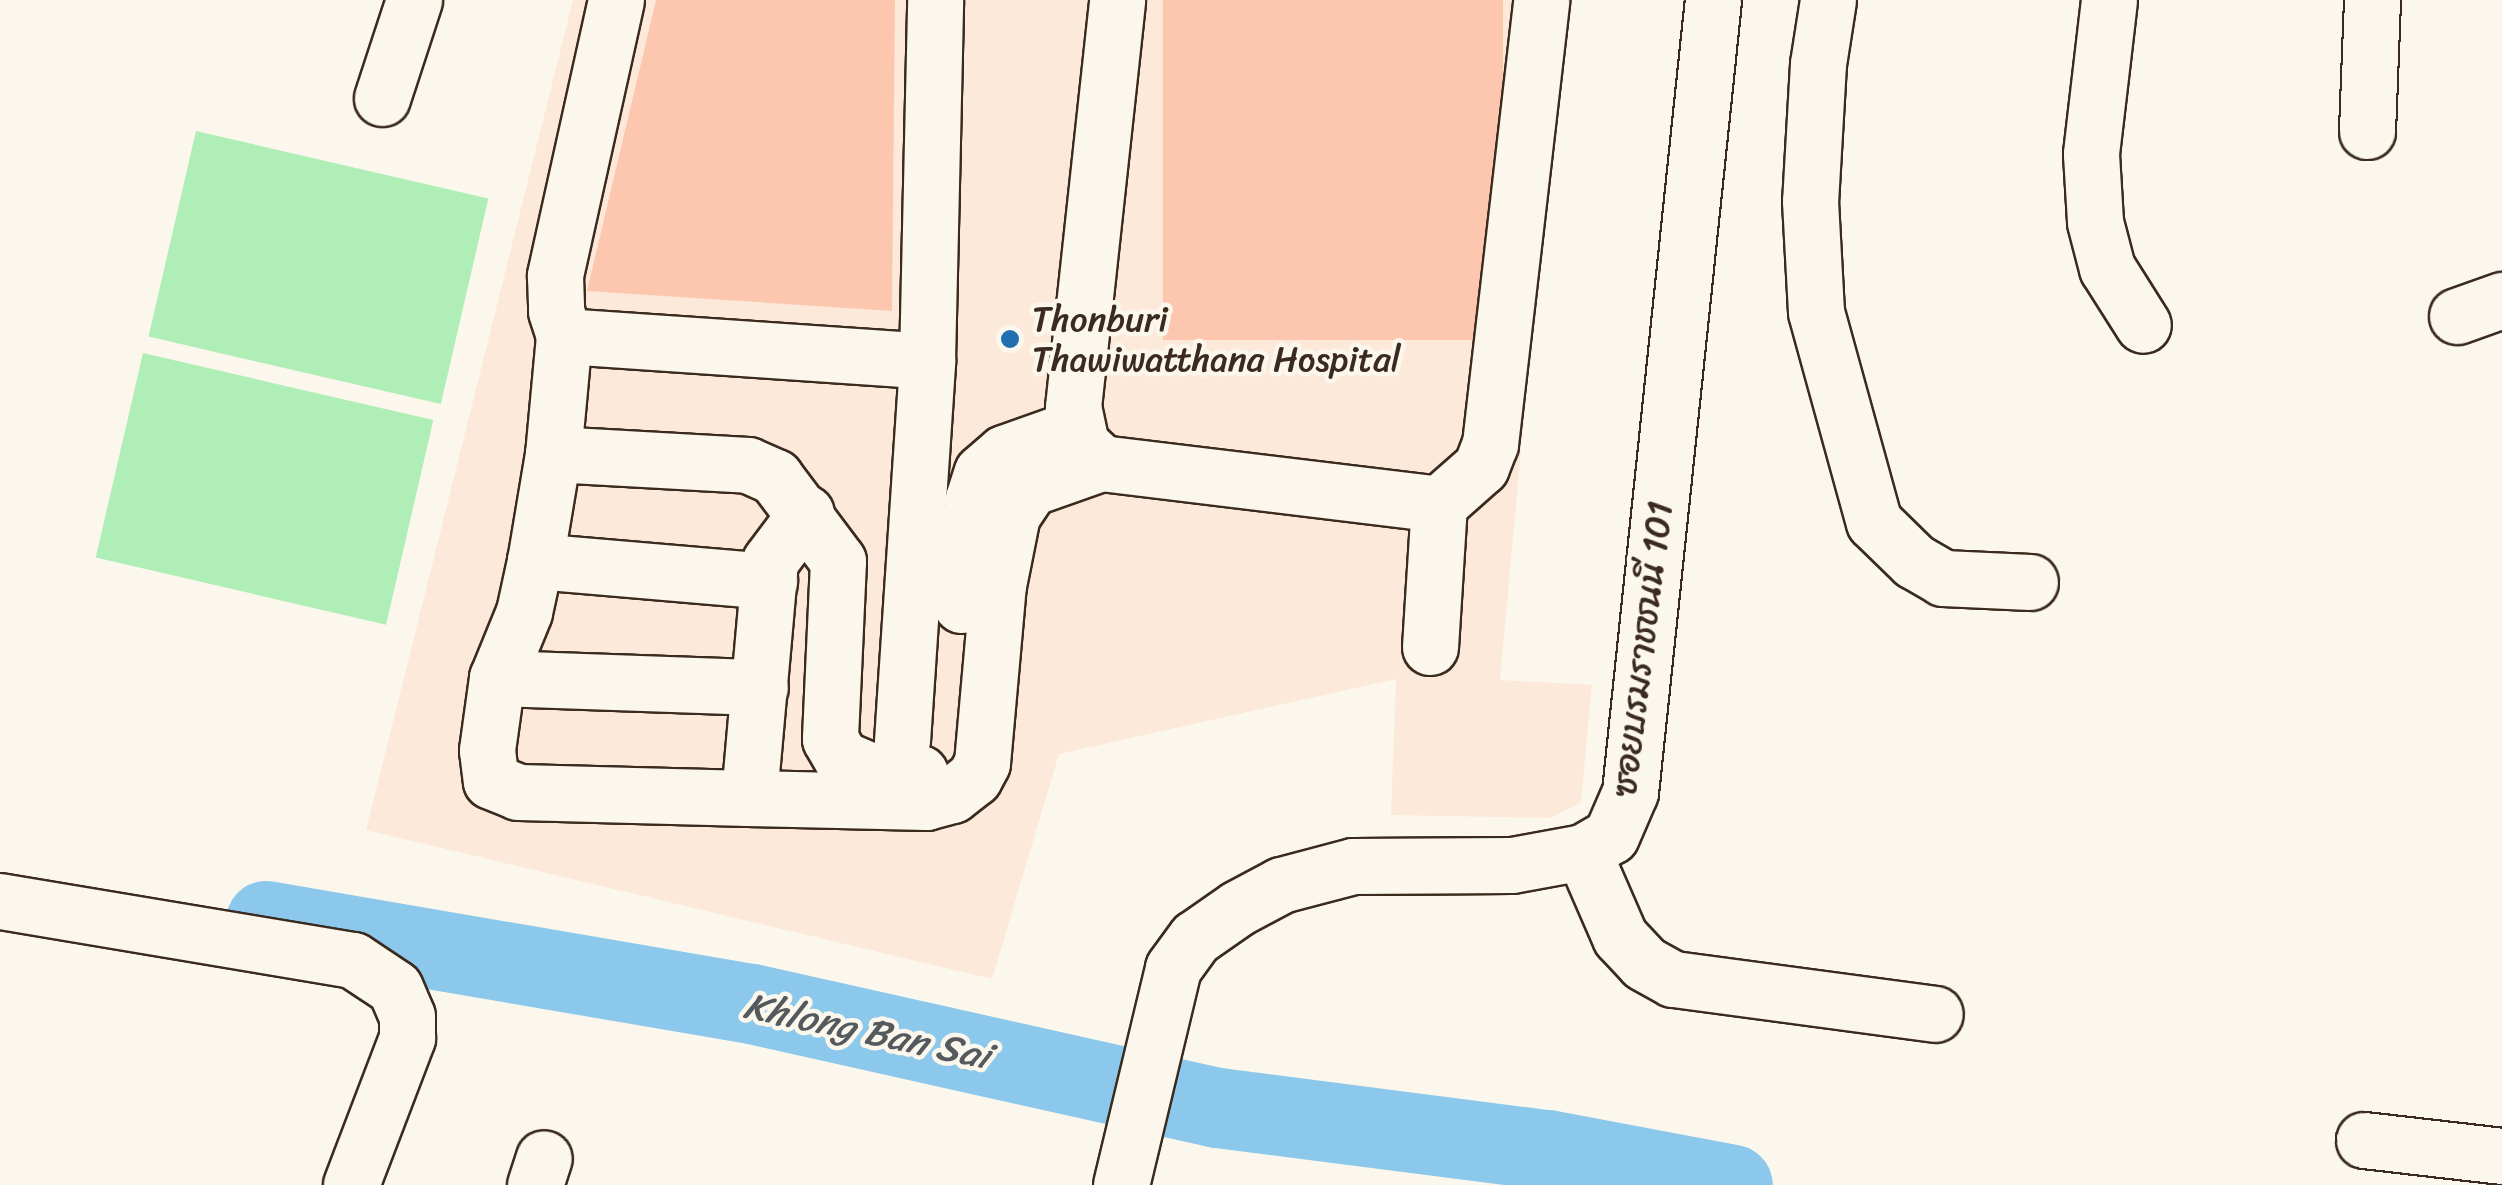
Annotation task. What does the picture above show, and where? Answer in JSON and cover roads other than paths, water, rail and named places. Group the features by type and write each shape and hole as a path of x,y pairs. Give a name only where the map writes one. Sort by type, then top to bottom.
{"street":[{"path":"382,98 414,0"},
{"path":"616,0 555,276 556,311 564,336 553,454 524,612 497,678 487,750 491,780 518,792 926,802 952,795 974,778 982,763 998,585 1012,515 1030,488 1088,445 1117,0"},
{"path":"902,741 927,361 935,0"},
{"path":"1430,647 1439,504 1481,467 1490,444 1542,0"},
{"name":"ซอยบรมราชชนนี 101","path":"1583,852 1611,836 1630,792 1714,0"},
{"path":"1828,0 1818,64 1812,166 1816,312 1874,522 1914,561 1943,578 2030,582"},
{"path":"2109,0 2091,154 2095,222 2107,268 2144,325"},
{"path":"2367,132 2372,0"},
{"path":"564,336 927,361"},
{"path":"553,454 748,466 775,476 838,561 830,740 841,758 874,772 933,773 947,766 971,517 982,472 1004,453 1088,445 1439,504"},
{"path":"749,798 770,561 806,513"},
{"path":"535,561 769,581"},
{"path":"497,678 760,687"},
{"path":"1121,1185 1173,968 1195,938 1281,885 1352,866 1512,865 1583,852 1620,937 1644,963 1673,980 1935,1014"},
{"path":"0,901 353,960 395,988 407,1016 407,1038 351,1185"},
{"path":"2364,1140 2502,1156"}],"waterway":[{"name":"Khlong Ban Sai","path":"266,921 752,1004 1218,1108 1548,1150 1733,1185"}],"place":[{"name":"Thonburi Thawiwatthana Hospital","path":"1010,339"}]}
